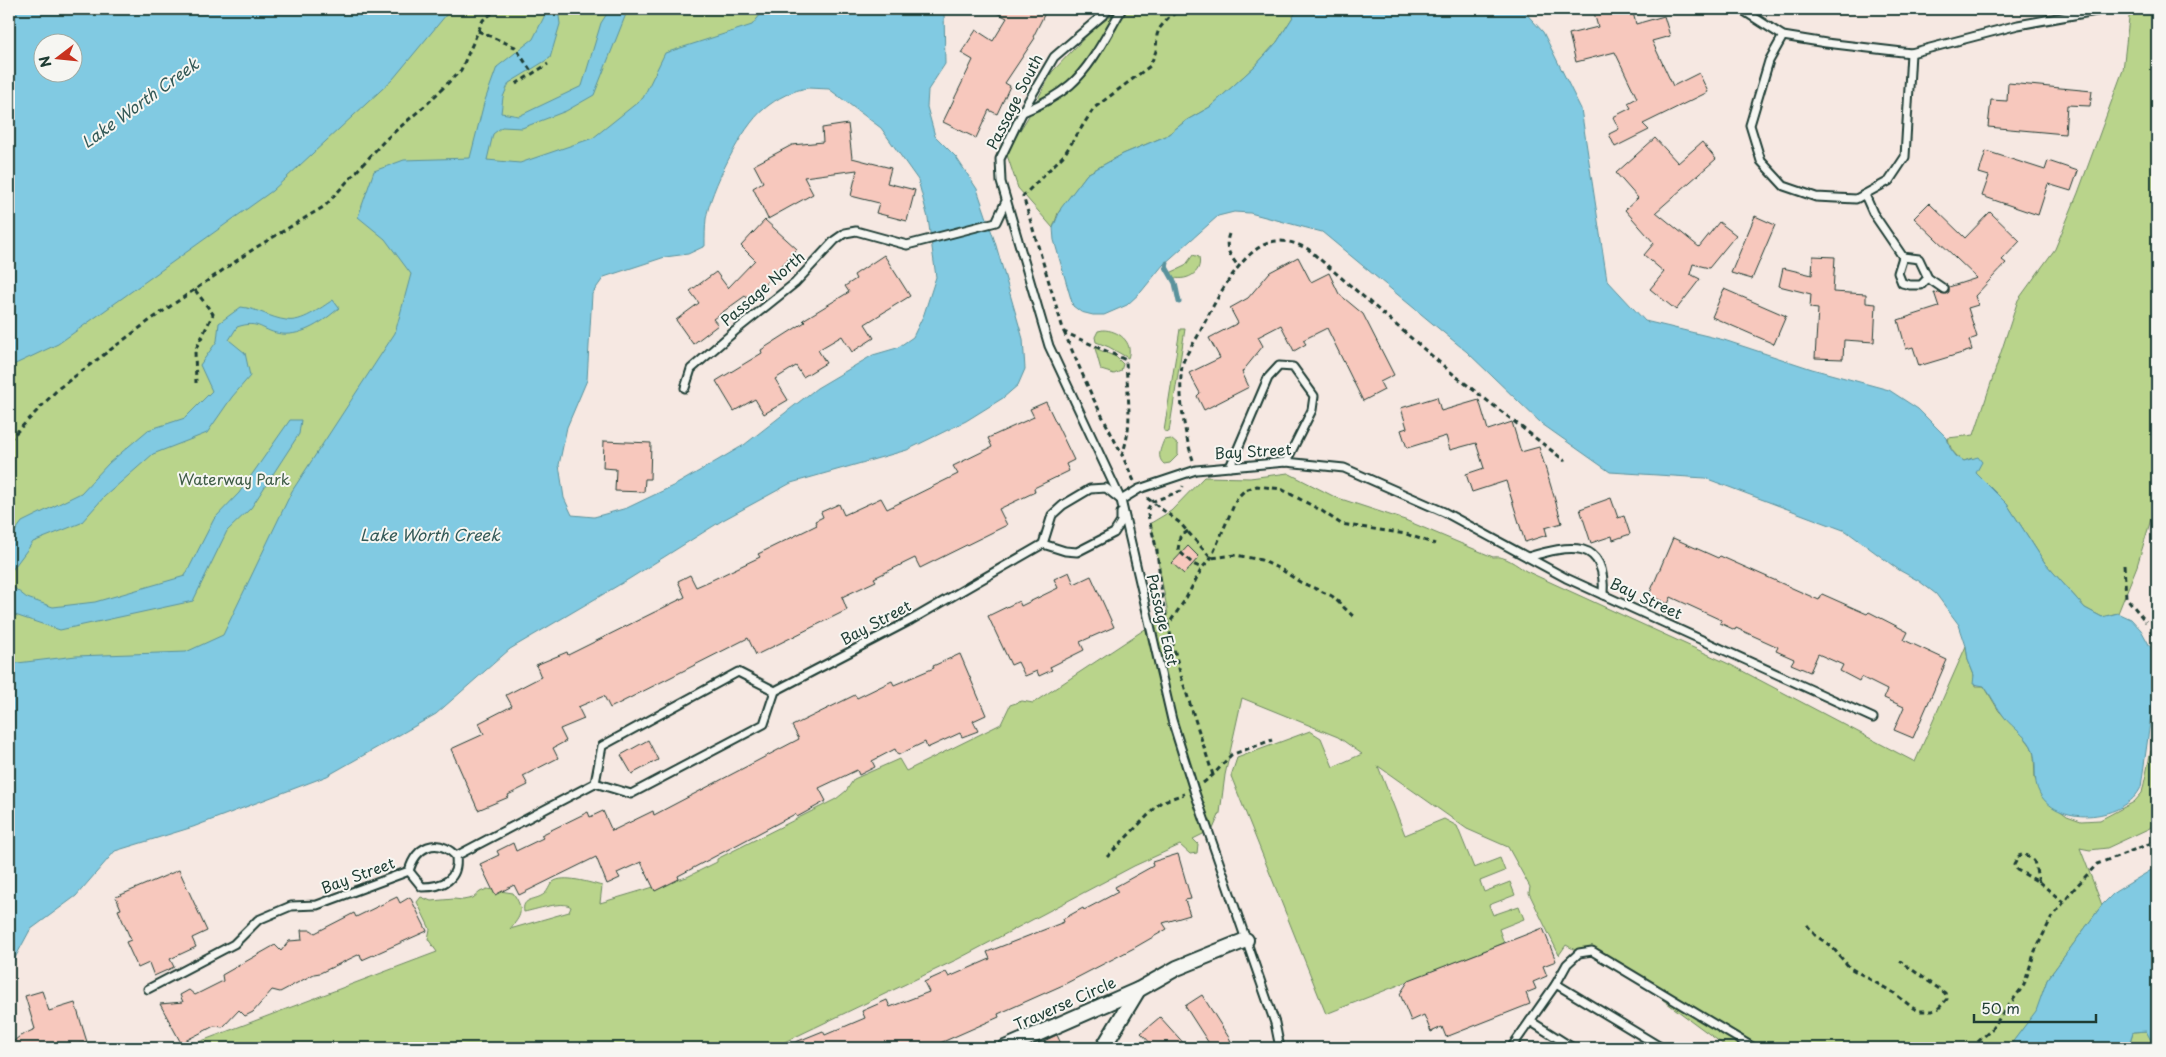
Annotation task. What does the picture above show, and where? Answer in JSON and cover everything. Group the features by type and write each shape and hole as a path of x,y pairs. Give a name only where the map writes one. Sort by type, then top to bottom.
{"street":[{"name":"Traverse Circle","path":"1005,1048 1138,990 1177,968 1246,940"},
{"name":"Traverse Circle","path":"1103,1048 1138,990"}],"lane":[{"name":"Passage South","path":"1006,203 1000,182 1000,160 1023,112 1059,50 1110,9"},
{"path":"1023,112 1053,98 1071,84 1090,61 1122,9"},
{"path":"1740,9 1783,36 1826,44 1911,53 2018,25 2107,9"},
{"path":"1783,36 1769,61 1750,125 1761,161 1784,186 1816,198 1856,199 1865,195 1889,181 1906,157 1911,53"},
{"path":"1865,195 1872,213 1903,257 1919,259 1928,278 1944,289"},
{"name":"Passage North","path":"685,388 691,369 795,283 845,233 856,231 907,245 996,222 1006,203"},
{"name":"Passage East","path":"1006,203 1048,346 1121,500 1172,720 1274,1023 1280,1048"},
{"path":"1903,257 1898,273 1902,283 1921,285 1928,278"},
{"path":"1230,467 1268,378 1279,366 1293,367 1314,396 1312,410 1286,462"},
{"name":"Bay Street","path":"1121,500 1139,489 1196,470 1286,462 1344,468 1444,512 1603,595 1873,718"},
{"path":"1106,488 1121,500 1121,522 1114,533 1076,552 1065,552 1043,544 1052,515 1063,505 1090,489 1106,488"},
{"name":"Bay Street","path":"775,691 911,620 1043,544"},
{"path":"1528,557 1563,549 1581,549 1592,554 1603,569 1603,595"},
{"path":"409,872 422,887 438,887 447,883 454,873 457,864 456,856 595,783 631,794 648,786 764,724 775,691 738,672 602,746 595,783"},
{"name":"Bay Street","path":"148,989 234,944 258,920 291,906 317,905 409,872 412,860 420,851 434,845 447,847 456,856"},
{"path":"1511,1048 1556,984 1567,964 1579,953 1592,951 1754,1048"},
{"path":"1556,984 1662,1048"},
{"path":"1530,1022 1573,1048"}],"path":[{"path":"9,440 59,388 255,248 325,206 385,140 428,103 461,70 483,20 498,9"},
{"path":"1181,9 1159,29 1154,58 1150,66 1094,108 1064,155 1023,196 1064,332 1088,388 1139,489 1151,502 1180,523 1211,558"},
{"path":"478,31 515,46 532,73"},
{"path":"516,84 548,64"},
{"path":"1229,234 1226,244 1227,251 1239,267"},
{"path":"1196,470 1184,432 1182,364 1209,313 1239,267 1251,254 1270,242 1297,243 1308,249 1453,374 1565,461"},
{"path":"195,290 213,314 195,351 196,383"},
{"path":"1064,332 1126,360 1130,419 1128,438 1122,455"},
{"path":"1184,474 1186,480 1181,491 1151,502 1148,515 1157,552 1163,603 1168,625 1181,676 1213,775"},
{"path":"1168,625 1185,600 1202,568 1211,558 1237,498 1245,490 1257,486 1281,490 1322,511 1341,524 1406,534 1435,544"},
{"path":"1188,531 1180,537 1178,550 1193,564 1202,568"},
{"path":"1211,558 1236,555 1261,560 1282,570 1300,582 1332,596 1356,619"},
{"path":"2124,565 2126,597 2146,622 2157,641"},
{"path":"1971,1048 1990,1032 2024,985 2035,951 2051,919 2097,864 2157,841"},
{"path":"2039,882 2034,861 2024,854 2019,856 2014,865 2017,870 2039,882 2064,902"},
{"path":"1807,925 1815,935 1832,947 1850,968 1894,993 1913,1008 1926,1012 1939,1008 1947,999 1945,993 1900,961"},
{"path":"358,1048 376,1044 399,1048"}],"green space":[{"name":"Waterway Park","path":"431,9 781,9 100,851 9,954 9,357"},
{"path":"1121,9 1298,9 1277,42 1255,66 1210,107 1187,120 1166,136 1123,154 1087,174 1058,213 1053,228 1018,188 1006,152 1027,119 1052,72 1092,30"},
{"path":"2130,9 2157,9 2157,499 2137,566 2118,613 2102,617 2085,608 2045,563 2007,504 1976,473 1972,458 1964,461 1955,454 1951,449 1948,438 1974,435 2018,300 2055,249 2078,193 2123,70"},
{"path":"1193,255 1199,257 1200,263 1196,272 1182,278 1171,277 1170,273 1185,266"},
{"path":"1180,329 1185,329 1169,432 1164,431"},
{"path":"1098,331 1114,332 1127,342 1129,347 1128,358 1096,342 1095,337"},
{"path":"1095,348 1116,357 1123,364 1121,371 1114,374 1101,370"},
{"path":"1171,439 1178,445 1178,455 1170,463 1164,464 1160,458 1161,449 1164,440"},
{"path":"1288,473 1335,497 1405,520 1493,557 1506,559 1526,571 1731,665 1915,762 1966,646 1975,686 1984,686 1999,711 2031,746 2034,755 2035,779 2050,803 2067,816 2081,821 2100,820 2134,802 2142,793 2151,751 2157,748 2157,818 2150,828 2107,848 2090,850 2080,848 2102,905 2047,980 2037,1011 2008,1048 1728,1048 1593,948 1575,950 1566,945 1559,955 1529,893 1530,887 1508,847 1467,829 1378,766 1405,835 1444,819 1457,826 1474,868 1500,858 1505,871 1480,881 1484,892 1510,882 1515,895 1489,905 1493,915 1519,906 1524,919 1499,929 1504,943 1326,1014 1231,776 1237,758 1310,731 1321,738 1333,767 1362,754 1338,737 1242,698 1225,775 1220,813 1213,829 1193,839 1198,844 1197,853 1190,854 1180,845 1134,866 958,959 772,1048 183,1048 437,952 428,939 430,929 417,902 421,897 431,901 463,900 473,898 487,889 513,893 519,904 520,912 510,929 569,912 571,907 562,905 524,912 527,902 541,896 553,882 558,880 577,880 602,886 600,903 687,877 717,862 717,859 836,799 846,791 854,779 899,759 906,771 1001,724 1010,705 1022,701 1033,703 1168,614 1151,523 1171,511 1204,477 1250,478"},
{"path":"2147,1031 2155,1048 2128,1048 2133,1032"}],"water":[{"name":"Lake Worth Creek","path":"9,9 451,9 393,79 272,191 58,344 9,367"},
{"name":"Lake Worth Creek","path":"548,9 558,9 560,24 550,58 509,83 503,97 501,113 519,116 582,86 601,23 610,9 628,9 594,95 566,111 522,128 502,127 493,134 487,160 520,163 593,138 643,98 665,53 752,25 765,9 944,9 945,64 928,90 927,107 935,136 956,157 977,189 995,242 1023,339 1025,369 1018,385 1003,398 966,421 907,450 791,483 723,520 629,579 510,649 436,714 327,776 193,827 115,851 76,896 30,930 9,969 9,664 76,656 186,652 223,635 292,491 395,333 411,274 385,239 358,217 374,171 404,160 470,158 484,103 497,67 533,39","holes":["808,88 829,89 881,128 918,180 928,218 936,277 924,314 913,337 897,348 873,355 817,388 744,445 677,484 627,508 594,517 572,515 564,498 559,465 567,427 587,380 592,294 604,277 665,257 688,254 705,246 706,219 720,176 737,144 755,117 774,101 785,95"]},
{"path":"1298,9 1522,9 1543,32 1581,109 1607,280 1645,321 1724,340 1812,369 1889,390 1918,409 1947,438 1950,448 1956,456 1964,461 1978,457 1982,462 1976,473 2007,504 2045,563 2085,608 2102,617 2118,613 2131,619 2141,630 2152,650 2157,672 2141,787 2133,798 2122,807 2108,813 2092,816 2062,812 2049,805 2037,788 2035,758 2031,746 2026,738 2005,718 1984,686 1973,684 1974,675 1959,625 1936,594 1919,581 1899,570 1846,531 1705,478 1610,472 1542,424 1467,352 1322,232 1250,213 1234,212 1218,216 1163,265 1141,292 1127,305 1104,315 1081,312 1073,306 1054,240 1053,228 1061,208 1087,174 1123,154 1166,136 1187,120 1210,107 1255,66 1277,42"},
{"path":"333,300 339,308 313,327 298,333 275,333 251,324 237,327 229,340 245,353 250,376 232,397 207,433 153,454 104,497 81,523 33,542 9,574 9,540 22,522 81,493 109,463 148,430 185,418 212,391 200,365 217,341 219,323 241,307 280,319 298,319 311,314"},
{"path":"290,420 301,420 299,434 251,508 227,531 193,601 60,630 9,613 9,584 27,598 53,607 95,602 185,576 214,519 239,493"},
{"path":"2157,868 2157,1048 2155,1048 2146,1031 2133,1032 2128,1048 2008,1048 2036,1011 2047,980 2102,905 2115,892"}],"building":[{"path":"989,9 1047,9 1033,37 1035,38 1005,83 1010,86 997,114 989,110 976,138 943,122 973,60 961,53 976,30 993,41 1007,18"},
{"path":"1593,9 1632,9 1636,24 1664,16 1670,36 1652,41 1673,86 1699,73 1708,92 1643,124 1649,130 1615,147 1609,134 1619,129 1613,117 1631,108 1628,103 1637,98 1615,52 1576,62 1569,34 1598,27"},
{"path":"2008,83 2092,91 2090,106 2067,105 2065,134 1988,127 1991,100 2007,101"},
{"path":"848,124 852,158 891,168 887,183 915,190 907,221 876,213 879,203 851,196 857,170 804,177 813,194 768,219 753,188 763,182 754,165 792,145 823,142 822,128"},
{"path":"1655,138 1678,163 1702,142 1716,159 1656,212 1699,247 1719,222 1736,235 1709,268 1693,264 1690,274 1700,279 1676,310 1650,289 1664,272 1644,255 1654,243 1625,210 1638,198 1616,173"},
{"path":"1986,151 2045,170 2048,161 2078,171 2071,191 2048,184 2038,215 1982,196 1989,176 1979,173"},
{"path":"1929,203 1965,238 1990,212 2020,241 2002,260 2006,263 1975,296 1978,305 1968,308 1977,337 1969,340 1972,350 1919,366 1913,347 1906,349 1898,320 1939,307 1934,292 1946,294 1949,292 1949,287 1977,278 1914,218"},
{"path":"1755,216 1775,225 1752,279 1731,273"},
{"path":"765,220 797,249 750,300 745,296 713,319 718,325 693,344 676,320 699,303 690,291 716,272 728,288 755,260 741,246"},
{"path":"884,255 910,296 865,324 874,338 852,352 842,336 818,350 826,363 803,377 796,366 775,379 788,400 764,414 755,399 734,411 716,381 762,353 761,350 805,322 803,320 849,292 845,286 856,279 854,275"},
{"path":"1813,256 1835,257 1833,292 1866,294 1866,303 1876,304 1874,342 1844,340 1843,359 1815,358 1818,309 1810,308 1811,294 1779,286 1783,268 1812,275"},
{"path":"1298,257 1311,282 1329,273 1339,294 1363,314 1394,375 1380,382 1384,390 1363,401 1327,328 1303,340 1306,344 1294,351 1281,325 1258,337 1263,346 1242,372 1249,387 1204,410 1197,396 1200,393 1189,373 1220,358 1209,338 1238,323 1230,308 1248,298 1270,272"},
{"path":"1724,289 1786,316 1774,344 1712,317"},
{"path":"1437,397 1441,411 1479,400 1488,430 1512,422 1521,452 1539,447 1562,523 1545,528 1547,535 1525,542 1506,481 1472,492 1466,474 1484,468 1476,443 1450,450 1446,436 1407,448 1401,430 1407,428 1401,408"},
{"path":"1046,402 1074,460 1066,464 1069,471 1034,488 1035,492 999,509 1007,525 920,568 915,558 874,578 876,581 842,597 847,610 756,655 748,638 610,708 604,696 578,707 584,719 560,729 566,741 553,748 558,758 523,776 528,785 508,795 509,797 478,810 451,749 484,734 479,723 512,706 506,695 541,677 536,665 567,652 568,655 685,597 678,581 690,575 696,587 760,557 758,554 817,525 815,521 823,517 821,512 839,504 844,515 881,498 887,509 958,474 953,466 992,447 988,438 1034,417 1030,409"},
{"path":"604,441 651,443 650,479 645,479 644,492 615,491 616,469 603,468"},
{"path":"1611,498 1618,518 1624,516 1630,534 1613,540 1612,536 1591,543 1580,509"},
{"path":"1673,538 1718,558 1720,556 1819,600 1822,594 1867,614 1869,612 1908,632 1904,640 1947,660 1913,738 1894,730 1904,707 1884,698 1887,690 1861,677 1859,681 1840,671 1843,665 1818,654 1810,672 1791,664 1794,659 1776,651 1778,647 1720,623 1721,620 1671,597 1668,604 1649,595"},
{"path":"1188,546 1199,557 1184,574 1172,563"},
{"path":"1069,572 1074,584 1091,576 1114,627 1080,642 1084,650 1050,667 1052,670 1039,676 1037,671 1025,676 1018,662 1011,665 988,616 1019,601 1021,606 1058,588 1054,579"},
{"path":"960,654 986,715 973,721 978,731 962,737 960,733 927,748 925,742 898,755 895,749 872,761 875,767 859,775 857,770 819,788 826,801 797,817 795,814 678,876 679,879 655,891 641,862 617,873 620,878 607,884 596,857 519,895 514,885 495,895 480,864 499,855 497,851 513,843 516,851 543,838 541,835 588,812 590,817 603,811 612,831 653,811 654,815 799,739 792,726 855,695 857,698 892,681 894,685 934,668 933,666"},
{"path":"648,740 658,760 632,774 621,755"},
{"path":"1178,854 1191,899 1185,900 1190,915 1163,923 1167,929 1134,948 1063,985 998,1014 999,1017 929,1048 781,1048 823,1031 825,1035 865,1018 862,1011 887,1000 890,1007 929,992 924,982 946,972 949,977 990,959 987,952 1064,922 1063,919 1118,892 1115,887 1153,866 1152,862"},
{"path":"179,870 207,931 192,938 196,947 170,959 174,967 154,976 149,963 138,968 126,942 131,940 118,910 121,909 116,897"},
{"path":"397,897 400,903 410,897 427,931 362,960 360,954 314,974 280,992 272,990 253,1012 245,1016 239,1010 223,1027 214,1026 181,1043 160,1004 183,1002 180,995 189,990 195,995 223,981 222,975 275,945 281,951 289,941 302,940 301,930 311,930 315,933 354,913 356,917"},
{"path":"1543,928 1556,961 1543,966 1547,976 1533,982 1536,989 1526,993 1530,1004 1446,1037 1442,1027 1431,1032 1424,1015 1411,1021 1400,994 1409,980"},
{"path":"42,991 49,1011 75,1003 87,1042 67,1048 9,1048 9,1045 20,1036 35,1029 25,996"},
{"path":"1202,995 1231,1041 1221,1048 1212,1048 1185,1006"},
{"path":"1160,1017 1188,1048 1155,1048 1141,1033"},
{"path":"1057,1035 1063,1048 1047,1048 1044,1041"}],"waterway":[{"path":"1167,263 1166,267 1175,283 1179,302"}]}
